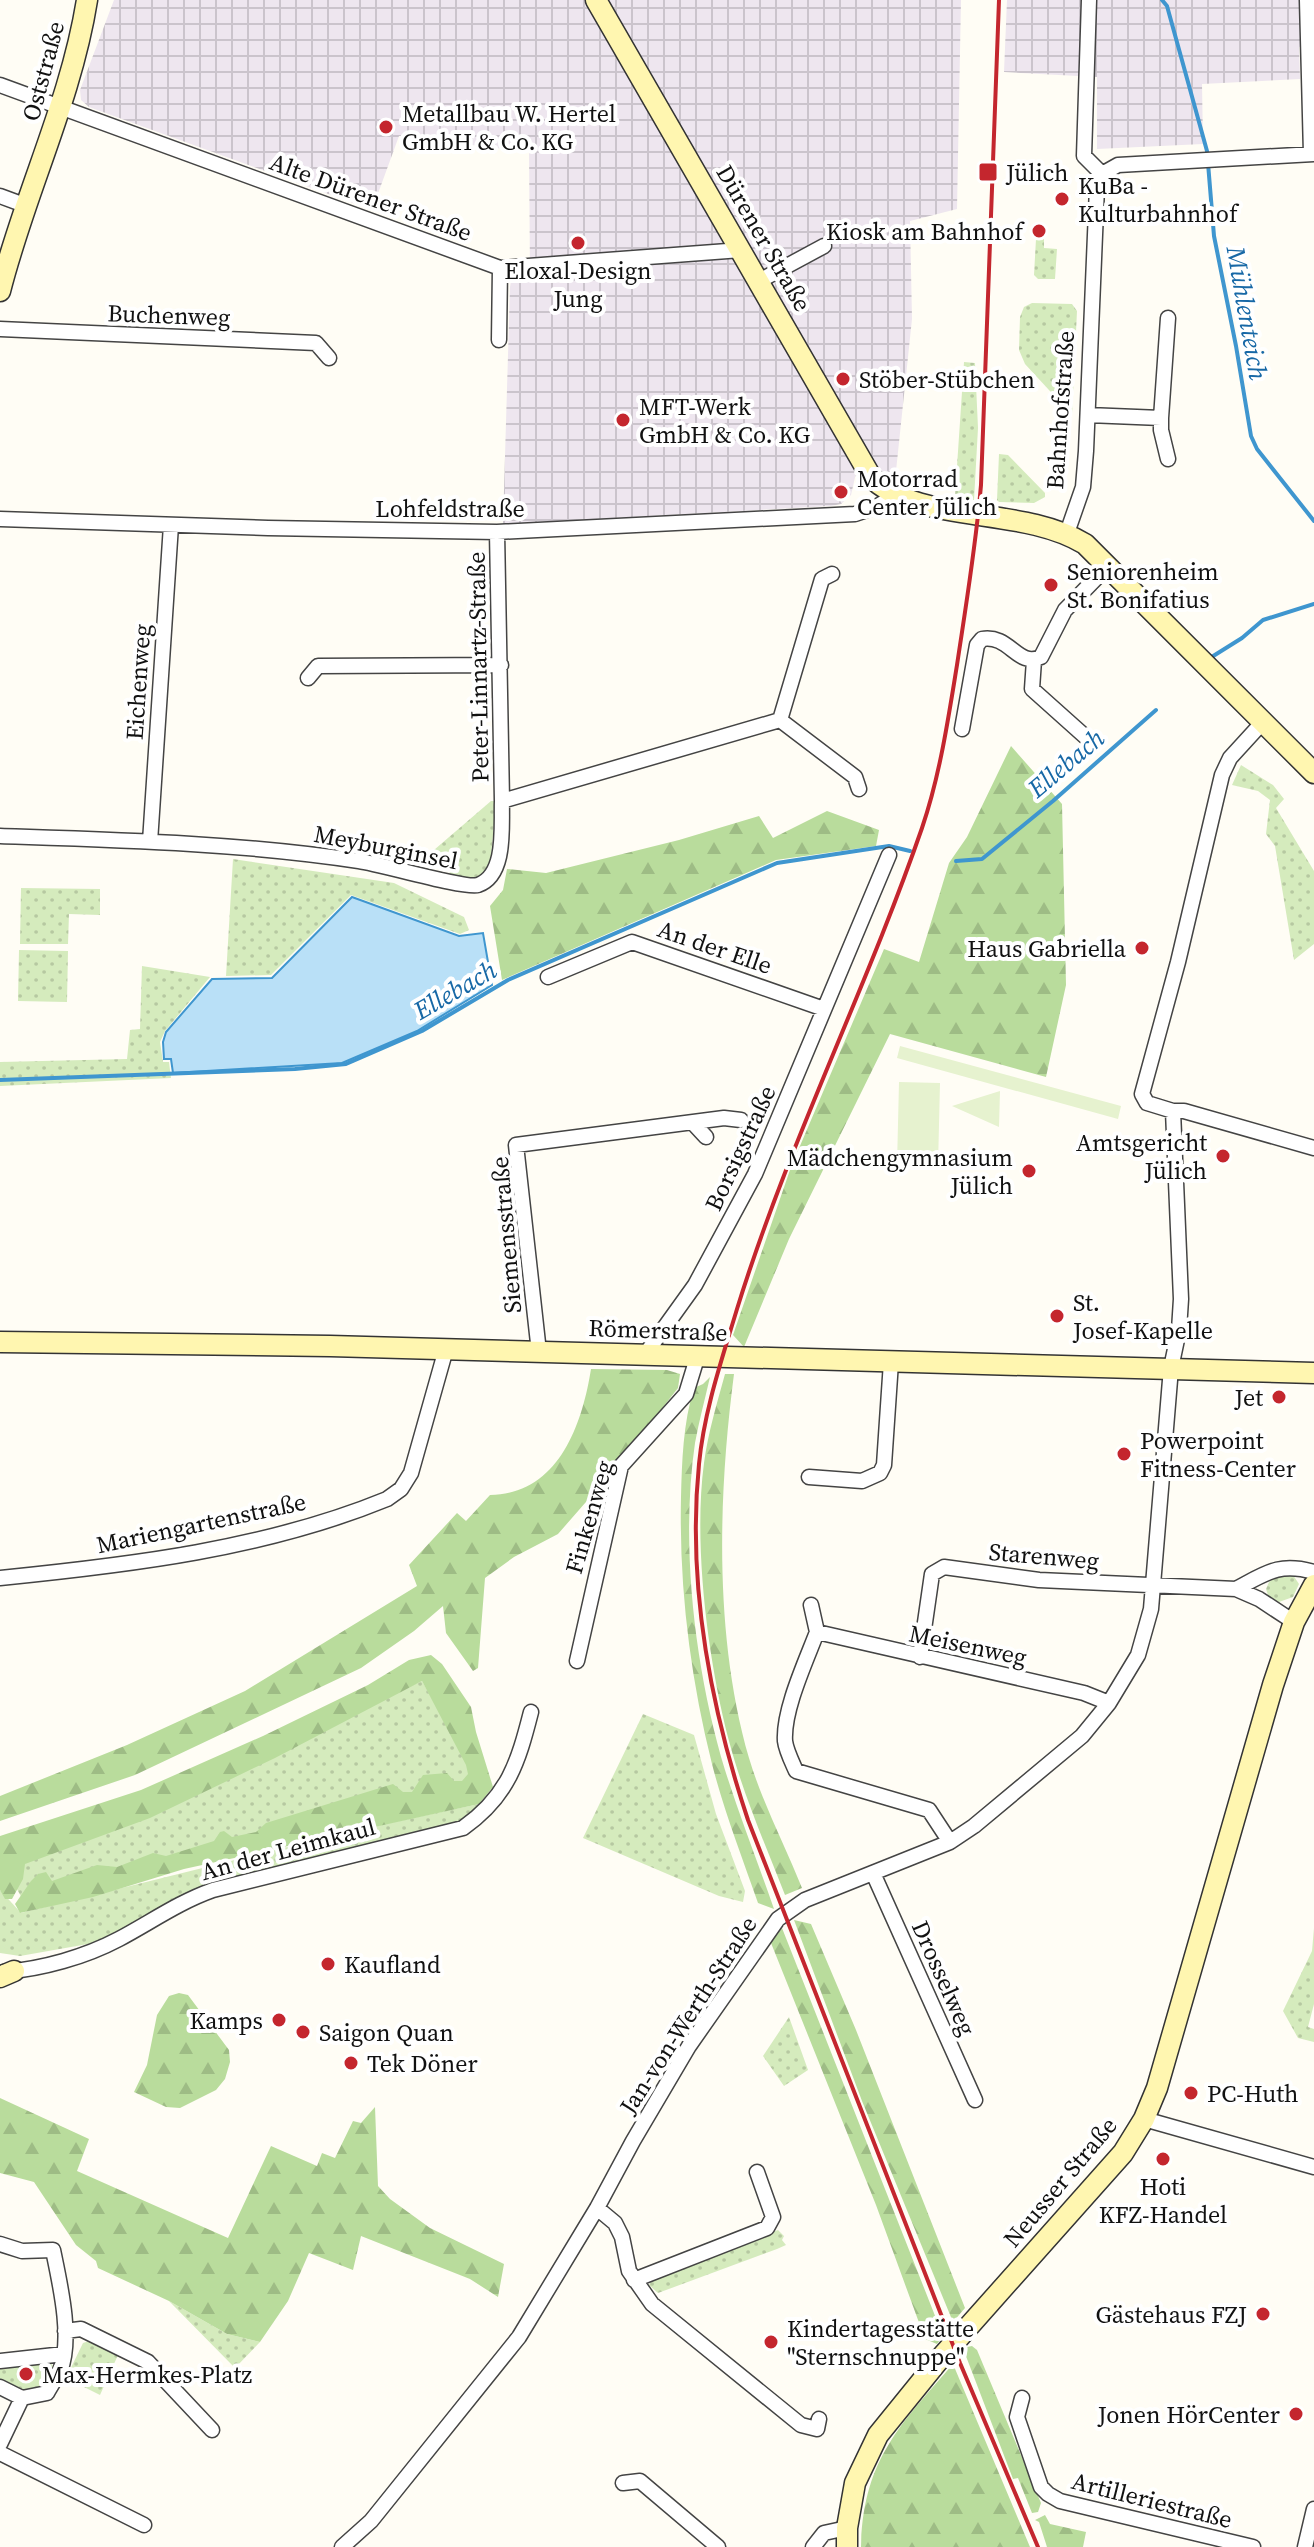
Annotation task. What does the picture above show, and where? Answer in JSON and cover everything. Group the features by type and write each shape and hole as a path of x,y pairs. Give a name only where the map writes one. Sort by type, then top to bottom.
{"main road":[{"name":"Oststraße","path":"0,291 62,107 87,0"},
{"name":"Dürener Straße","path":"596,0 871,477 882,488 896,495"},
{"path":"896,495 915,503 1039,523 1067,533 1085,544 1314,773"},
{"name":"Römerstraße","path":"0,1342 446,1349 1314,1373"},
{"name":"Neusser Straße","path":"847,2537 855,2483 878,2435 929,2372 1123,2153 1144,2119 1168,2053 1273,1685 1294,1622 1314,1585"}],"street":[{"path":"1089,0 1084,156 1102,174 1118,165 1313,154 1307,0"},
{"name":"Alte Dürener Straße","path":"0,85 500,268 741,250"},
{"name":"Bahnhofstraße","path":"1067,533 1083,487 1097,187 1102,174"},
{"path":"0,196 27,206"},
{"path":"759,281 824,246"},
{"path":"499,340 500,268"},
{"path":"1168,318 1161,418 1168,459"},
{"name":"Buchenweg","path":"0,329 316,343 329,358"},
{"path":"1088,415 1161,418"},
{"name":"Lohfeldstraße","path":"0,519 497,532 855,514 876,507 896,495"},
{"name":"Eichenweg","path":"150,842 171,525"},
{"name":"Peter-Linnartz-Straße","path":"497,532 502,801"},
{"path":"962,729 974,654 982,639 998,639 1020,656 1034,660 1041,657 1065,610 1107,567"},
{"path":"780,720 822,579 832,574"},
{"path":"1034,660 1032,689 1089,740"},
{"path":"308,678 318,666 501,665"},
{"path":"780,720 855,777 859,789"},
{"path":"502,801 780,720"},
{"path":"1262,723 1230,758 1222,775 1178,962 1142,1094 1147,1103 1314,1148"},
{"name":"Meyburginsel","path":"0,836 283,851 362,861 461,885 478,885 492,874 498,861 502,801"},
{"name":"Borsigstraße","path":"644,1356 685,1300 743,1197 773,1134 824,1009 848,937 889,855"},
{"name":"An der Elle","path":"548,977 632,942 824,1009"},
{"name":"Jan-von-Werth-Straße","path":"342,2547 371,2521 519,2337 689,2046 778,1919 805,1900 950,1842 974,1826 1082,1736 1109,1703 1138,1655 1151,1609 1171,1368 1179,1330 1181,1299 1173,1111"},
{"name":"Siemensstraße","path":"539,1352 516,1145 724,1118 741,1120"},
{"path":"693,1123 706,1137"},
{"name":"Mariengartenstraße","path":"0,1578 104,1567 232,1545 281,1533 387,1499 401,1489 411,1473 446,1349"},
{"name":"Finkenweg","path":"577,1661 621,1466 686,1394 697,1358"},
{"path":"809,1477 862,1481 880,1473 884,1465 891,1362"},
{"path":"1236,1589 1276,1568 1290,1566 1314,1572"},
{"name":"Starenweg","path":"920,1657 932,1574 944,1567 1039,1580 1154,1584"},
{"path":"1154,1584 1236,1589 1259,1599 1294,1622"},
{"path":"811,1605 817,1632 794,1691 785,1741 796,1771 929,1810 950,1842"},
{"name":"Meisenweg","path":"817,1632 1084,1693 1109,1703"},
{"name":"An der Leimkaul","path":"5,1973 79,1955 117,1940 185,1900 213,1890 463,1828 485,1813 503,1792 522,1746 531,1712"},
{"name":"Drosselweg","path":"873,1873 975,2100"},
{"path":"1144,2119 1314,2167"},
{"path":"634,2280 767,2228 773,2217 757,2172"},
{"path":"597,2208 615,2223 634,2280 669,2320 801,2425 817,2429 819,2419"},
{"path":"0,2244 22,2251 53,2250 65,2331 60,2370 47,2393 22,2398 0,2387"},
{"path":"65,2331 81,2329 148,2362 212,2430"},
{"path":"0,2361 64,2354"},
{"path":"0,2444 22,2398"},
{"name":"Artilleriestraße","path":"1022,2398 1017,2417 1041,2487 1048,2494 1073,2504 1253,2547"},
{"path":"0,2453 144,2525"},
{"path":"623,2483 640,2481 718,2547"},
{"path":"1305,2547 1314,2509"},
{"path":"813,2547 824,2533 847,2537"}],"shaded area":[{"path":"114,0 585,0 856,473 851,495 841,504 831,506 503,524 510,287 511,281 530,275 529,152 399,136 372,210 89,107 81,100 80,90"},
{"path":"606,0 961,0 957,209 910,221 912,319 896,471 890,475 878,473 858,441"},
{"path":"1007,0 1312,0 1313,46 1299,47 1300,79 1202,84 1203,144 1097,149 1097,77 1004,72"}],"green space":[{"path":"1036,239 1044,239 1044,248 1057,249 1055,279 1038,279 1034,275"},
{"path":"1032,303 1072,304 1077,311 1072,415 1025,364 1019,350 1020,317 1024,307"},
{"path":"964,362 975,363 978,428 974,500 955,496"},
{"path":"999,454 1008,455 1045,493 1045,497 1034,503 999,502"},
{"path":"1011,746 1062,804 1066,985 1046,1077 890,1034 789,1239 744,1347 733,1335 791,1167 884,949 919,962 949,863 967,837"},
{"path":"1241,765 1273,785 1284,799 1276,808 1314,871 1314,944 1294,960 1275,846 1266,834 1270,800 1258,791 1232,785"},
{"path":"491,801 496,801 490,868 478,882 453,880 449,871 427,856"},
{"path":"827,811 879,830 876,846 776,860 502,980 490,906 503,890 507,869 546,873 679,840 759,816 773,838"},
{"path":"233,859 394,883 464,917 469,930 460,934 351,895 271,975 226,976"},
{"path":"21,888 100,889 100,915 69,914 68,944 20,944"},
{"path":"19,950 68,951 67,1002 18,1001"},
{"path":"142,966 210,977 165,1031 160,1042 163,1062 169,1062 171,1078 0,1086 0,1062 127,1059 130,1030 140,1029"},
{"path":"900,1046 1121,1106 1118,1119 897,1058"},
{"path":"899,1082 940,1083 938,1166 897,1165"},
{"path":"1000,1091 999,1127 952,1106"},
{"path":"591,1369 667,1370 680,1374 678,1388 613,1471 558,1534 514,1557 485,1578 478,1668 473,1671 446,1633 443,1606 414,1631 361,1668 135,1775 0,1821 0,1796 127,1745 245,1691 417,1586 409,1565 457,1513 466,1521 490,1495 513,1492 533,1483 563,1453 581,1413"},
{"path":"725,1374 734,1374 722,1518 722,1567 730,1664 738,1712 754,1774 802,1888 785,1895 729,1741 704,1603 701,1495 708,1441"},
{"path":"710,1377 695,1443 689,1524 698,1650 725,1770 774,1909 758,1903 722,1799 704,1731 692,1665 682,1564 681,1483 687,1415 694,1388"},
{"path":"1279,1574 1293,1575 1299,1584 1293,1597 1279,1602 1269,1598 1266,1589"},
{"path":"431,1655 442,1664 471,1707 493,1787 479,1804 184,1869 93,1897 20,1913 15,1904 38,1874 46,1872 52,1881 97,1865 117,1867 153,1853 166,1856 214,1841 220,1832 224,1831 232,1837 256,1832 266,1823 393,1784 403,1792 412,1792 423,1775 447,1773 454,1781 462,1781 468,1774 466,1765 422,1681 275,1758 150,1818 25,1864 23,1879 12,1899 5,1899 0,1890 0,1836 141,1790 263,1736 368,1685 409,1660"},
{"path":"422,1681 479,1781 24,1902 7,1871"},
{"path":"643,1714 694,1735 716,1814 745,1891 743,1902 719,1896 583,1838"},
{"path":"479,1804 463,1821 194,1891 105,1941 20,1956 0,1953 0,1890 21,1913 352,1831"},
{"path":"794,1920 811,1924 856,2030 965,2308 953,2322 862,2101"},
{"path":"782,1928 943,2336 937,2344 925,2339 876,2205 771,1943"},
{"path":"1314,1928 1314,2004 1308,2027 1314,2029 1314,2042 1298,2038 1283,2011 1312,1951"},
{"path":"179,1993 188,1995 229,2050 230,2062 225,2079 216,2090 180,2108 166,2107 134,2092 147,2065 157,2015 169,1996"},
{"path":"789,2017 808,2070 784,2086 763,2056"},
{"path":"0,2098 89,2139 77,2171 228,2238 271,2146 317,2166 322,2153 335,2158 353,2121 361,2123 375,2107 378,2186 390,2199 430,2228 504,2264 498,2297 470,2279 361,2236 353,2270 309,2253 288,2301 260,2342 227,2334 169,2301 98,2268 96,2261 76,2245 34,2182 0,2173"},
{"path":"778,2230 784,2236 782,2240 786,2245 777,2249 658,2293 649,2285 652,2279"},
{"path":"169,2301 227,2334 260,2342 235,2368"},
{"path":"89,2341 118,2355 100,2395 66,2378 83,2343"},
{"path":"972,2346 977,2350 1041,2503 1038,2512 1032,2513 1018,2478 1013,2479 964,2351"},
{"name":"Max-Hermkes-Platz","path":"48,2359 55,2369 47,2385 24,2392 0,2379 0,2364"},
{"path":"953,2364 1030,2547 861,2547 863,2517 877,2467 901,2426"},
{"path":"1045,2515 1050,2524 1086,2532 1083,2547 1047,2547 1039,2522 1035,2520"}],"water":[{"path":"352,897 459,936 483,933 492,985 417,1031 342,1063 173,1073 171,1059 164,1059 166,1032 212,979 272,978"}],"waterway":[{"name":"Mühlenteich","path":"1162,0 1167,6 1207,151 1214,236 1251,436 1257,449 1314,521"},
{"name":"Ellebach","path":"1210,658 1263,620 1314,604"},
{"name":"Ellebach","path":"956,861 982,859 1156,710"},
{"name":"Ellebach","path":"0,1080 295,1069 346,1064 422,1031 508,980 777,863 889,846 910,851"}],"railway":[{"path":"999,0 981,485 943,747 922,828 877,948 803,1127 737,1309 714,1385 701,1444 696,1554 699,1599 713,1689 734,1777 748,1820 960,2363 1038,2547"}],"place":[{"name":"Metallbau W. Hertel GmbH & Co. KG","path":"386,127"},
{"name":"Jülich","path":"988,172"},
{"name":"KuBa - Kulturbahnhof","path":"1062,199"},
{"name":"Kiosk am Bahnhof","path":"1039,231"},
{"name":"Eloxal-Design Jung","path":"578,243"},
{"name":"Stöber-Stübchen","path":"843,379"},
{"name":"MFT-Werk GmbH & Co. KG","path":"623,420"},
{"name":"Motorrad Center Jülich","path":"841,492"},
{"name":"Seniorenheim St. Bonifatius","path":"1051,585"},
{"name":"Haus Gabriella","path":"1142,948"},
{"name":"Amtsgericht Jülich","path":"1223,1156"},
{"name":"Mädchengymnasium Jülich","path":"1029,1171"},
{"name":"St. Josef-Kapelle","path":"1057,1316"},
{"name":"Jet","path":"1279,1397"},
{"name":"Powerpoint Fitness-Center","path":"1124,1454"},
{"name":"Kaufland","path":"328,1964"},
{"name":"Kamps","path":"279,2020"},
{"name":"Saigon Quan","path":"303,2032"},
{"name":"Tek Döner","path":"351,2063"},
{"name":"PC-Huth","path":"1191,2093"},
{"name":"Hoti KFZ-Handel","path":"1163,2159"},
{"name":"Gästehaus FZJ","path":"1263,2314"},
{"name":"Kindertagesstätte \"Sternschnuppe\"","path":"771,2342"},
{"name":"Max-Hermkes-Platz","path":"26,2374"},
{"name":"Jonen HörCenter","path":"1296,2414"}]}
